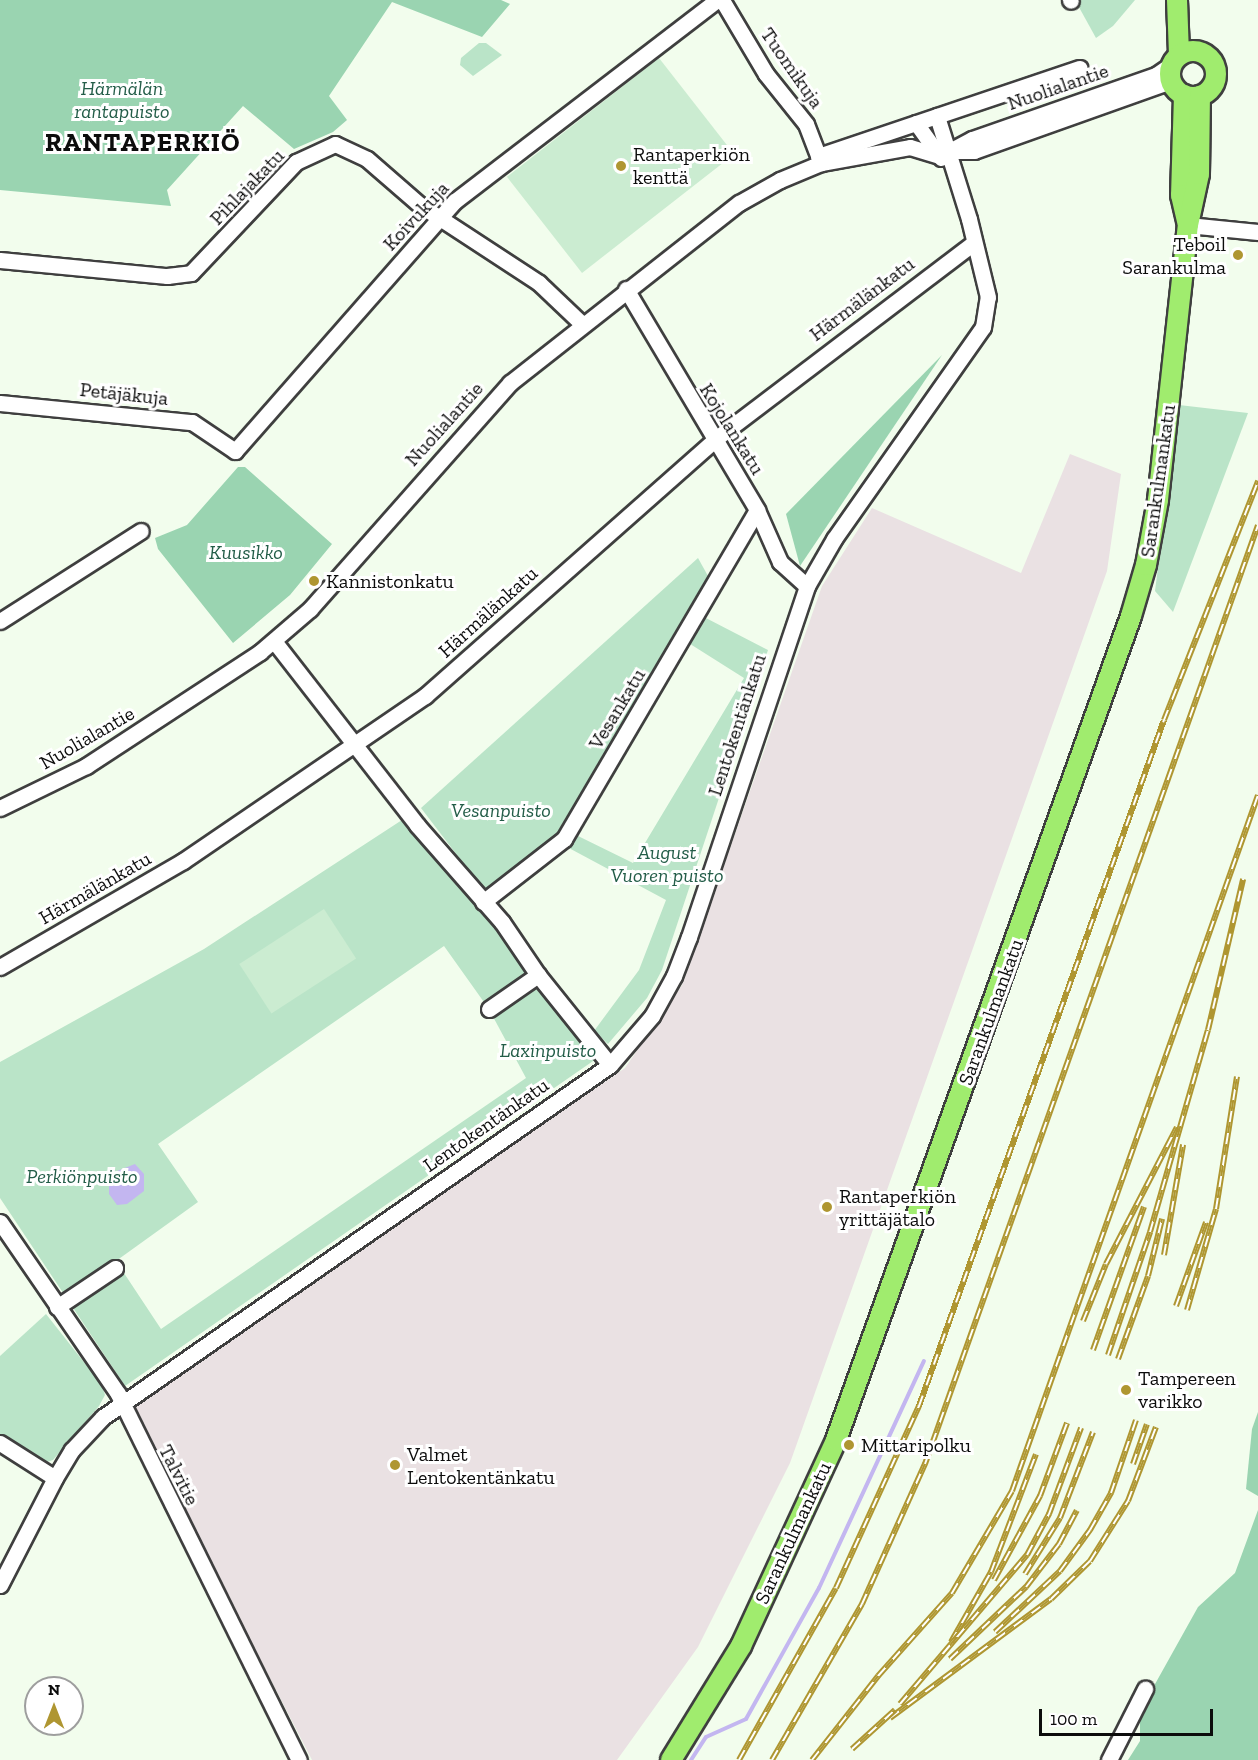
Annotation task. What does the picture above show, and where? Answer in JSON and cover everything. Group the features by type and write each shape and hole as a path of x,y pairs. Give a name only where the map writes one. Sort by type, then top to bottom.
{"main road":[{"name":"Sarankulmankatu","path":"671,1760 741,1646 836,1440 1120,647 1155,526 1188,225 1199,174 1183,74 1183,0"}],"street":[{"name":"Koivukuja","path":"235,451 455,201 717,0"},
{"name":"Tuomikuja","path":"722,0 766,74 806,124 820,159"},
{"path":"820,159 916,123 1080,68"},
{"name":"Nuolialantie","path":"0,808 93,761 181,706 274,640 310,609 510,383 581,324 730,209 820,159 910,147 949,153 972,139 1156,75 1183,74"},
{"path":"937,116 949,153"},
{"path":"916,123 949,153"},
{"name":"Pihlajakatu","path":"0,260 166,276 191,273 297,162 335,144 367,159 440,219 539,283 581,324"},
{"name":"Lentokentänkatu","path":"0,1585 55,1478 85,1434 121,1403 610,1065 652,1016 674,976 807,586 834,538 983,327 988,297 949,153"},
{"path":"1188,225 1258,232"},
{"name":"Härmälänkatu","path":"0,967 183,861 356,745 456,670 714,440 972,244"},
{"name":"Kojolankatu","path":"626,289 757,510 780,562 807,586"},
{"name":"Petäjäkuja","path":"0,403 192,422 235,451"},
{"name":"Vesankatu","path":"483,902 564,839 757,510"},
{"path":"0,621 141,531"},
{"path":"274,640 356,745 501,922 538,975 610,1065"},
{"path":"489,1009 538,975"},
{"name":"Talvitie","path":"0,1222 121,1403 299,1760"},
{"path":"57,1307 115,1268"},
{"path":"0,1443 55,1478"},
{"path":"1109,1760 1145,1689"}],"shaded area":[{"path":"1070,454 1121,474 1107,571 790,1463 698,1647 617,1760 312,1760 130,1406 625,1068 682,985 822,586 872,508 1021,573"},
{"path":"135,1164 144,1174 144,1191 127,1204 117,1205 109,1194 109,1179 112,1173"}],"green space":[{"name":"Härmälän rantapuisto","path":"0,0 501,0 510,4 482,37 392,2 329,96 347,120 333,132 294,149 243,106 167,190 171,206 0,190"},
{"path":"1075,0 1135,0 1113,26 1096,38"},
{"path":"479,43 486,43 502,55 473,76 460,65 461,58"},
{"name":"Rantaperkiön kenttä","path":"659,58 734,154 582,273 507,177"},
{"path":"942,355 800,566 786,514"},
{"path":"1179,405 1248,413 1173,612 1155,591"},
{"name":"Kuusikko","path":"238,467 245,467 332,544 290,595 233,643 158,549 155,538 187,525"},
{"name":"Vesanpuisto","path":"698,558 708,576 570,816 551,840 486,893 421,808"},
{"name":"August Vuoren puisto","path":"702,616 768,650 662,970 647,998 608,1044 594,1031 639,970 666,900 567,847 576,835 633,863 744,678 687,642"},
{"name":"Perkiönpuisto","path":"402,820 470,896 529,973 486,1005 444,946 158,1144 198,1202 116,1261 161,1329 526,1078 491,1013 528,988 539,985 596,1059 125,1386 0,1198 0,1062 204,949"},
{"path":"324,909 356,958 271,1013 239,964"},
{"path":"46,1314 102,1385 105,1395 99,1406 53,1460 41,1464 0,1437 0,1356"},
{"path":"1258,1412 1258,1496 1246,1489 1252,1429"},
{"path":"1258,1510 1258,1760 1128,1760 1140,1741 1140,1711 1198,1607 1235,1573"}],"waterway":[{"path":"691,1760 706,1737 746,1719 819,1588 924,1361"}],"railway":[{"path":"739,1760 836,1588 919,1406 1164,720 1258,481"},
{"path":"772,1760 862,1604 925,1464 1258,525"},
{"path":"812,1760 878,1676 952,1593 1012,1491 1258,795"},
{"path":"1108,1355 1150,1232 1208,1030 1243,879"},
{"path":"1187,1310 1216,1209 1237,1077"},
{"path":"1083,1321 1106,1264 1177,1127"},
{"path":"1164,1255 1183,1145"},
{"path":"1093,1350 1144,1207"},
{"path":"1118,1359 1148,1276 1162,1219"},
{"path":"1176,1306 1206,1222"},
{"path":"995,1632 1060,1571 1090,1530 1111,1493 1136,1420"},
{"path":"994,1580 1040,1496 1067,1423"},
{"path":"1133,1464 1147,1424"},
{"path":"890,1718 1051,1599 1090,1561 1128,1501 1156,1427"},
{"path":"900,1704 1027,1555 1049,1514 1081,1428"},
{"path":"1025,1574 1060,1518 1093,1432"},
{"path":"951,1642 991,1572 1036,1454"},
{"path":"950,1659 1026,1587 1059,1544 1077,1510"},
{"path":"852,1749 895,1710"}],"place":[{"name":"Rantaperkiön kenttä","path":"621,166"},
{"name":"Teboil Sarankulma","path":"1238,255"},
{"name":"Kannistonkatu","path":"314,581"},
{"name":"Rantaperkiön yrittäjätalo","path":"827,1207"},
{"name":"Tampereen varikko","path":"1126,1390"},
{"name":"Mittaripolku","path":"849,1445"},
{"name":"Valmet Lentokentänkatu","path":"395,1465"}],"district":[{"name":"RANTAPERKIÖ","path":"143,143"}],"park label":[{"name":"Laxinpuisto","path":"548,1050"}]}
